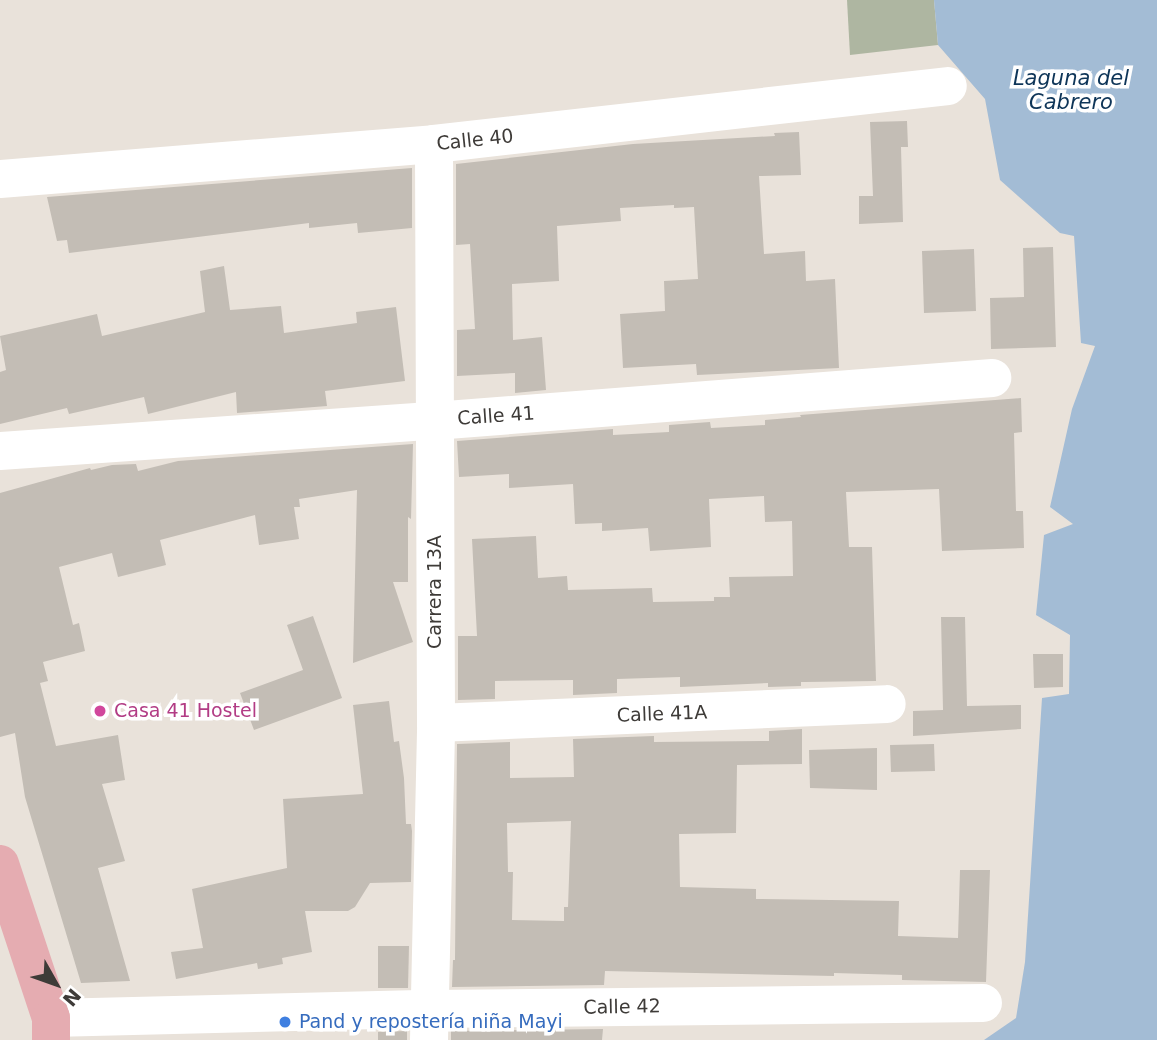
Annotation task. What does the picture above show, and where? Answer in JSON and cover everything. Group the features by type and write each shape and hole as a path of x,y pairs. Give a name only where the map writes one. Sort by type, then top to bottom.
{"main road":[{"path":"0,864 58,1032"}],"street":[{"name":"Calle 40","path":"0,179 434,144 948,86"},
{"name":"Carrera 13A","path":"429,1025 436,723 434,144"},
{"name":"Calle 41","path":"0,451 992,378"},
{"name":"Calle 41A","path":"436,723 887,704"},
{"name":"Calle 42","path":"58,1032 112,1028 429,1025 983,1003"}],"green space":[{"path":"847,0 934,0 938,45 850,55"}],"water":[{"name":"Laguna del Cabrero","path":"934,0 1157,0 1157,1040 984,1040 1016,1018 1025,962 1042,698 1069,694 1070,635 1036,615 1044,535 1073,524 1050,507 1072,409 1095,346 1081,343 1074,236 1060,233 1000,180 985,99 938,45"}],"building":[{"path":"907,121 908,147 901,147 903,222 859,224 859,196 873,196 870,122"},
{"path":"799,132 801,175 759,176 764,254 805,251 806,281 835,279 839,368 697,375 696,364 623,368 620,314 665,311 664,281 698,279 694,207 674,208 674,205 620,208 621,221 557,226 559,281 512,284 513,340 542,337 546,390 515,393 515,373 457,376 457,330 475,329 470,244 456,245 456,164 633,144 775,136 774,133"},
{"path":"412,168 412,228 358,233 357,223 309,228 309,223 69,253 67,240 57,241 47,197"},
{"path":"1053,247 1056,347 991,349 990,298 1024,297 1023,248"},
{"path":"974,249 976,311 924,313 922,251"},
{"path":"224,266 230,310 281,306 284,333 357,323 356,312 396,307 405,381 325,391 327,406 237,413 236,392 148,414 144,397 69,414 67,408 0,424 0,372 6,370 0,336 97,314 102,336 205,312 200,271"},
{"path":"1021,398 1022,432 1014,433 1016,511 1023,511 1024,548 942,551 939,489 846,492 849,547 872,547 876,681 801,682 801,686 768,687 768,683 680,687 680,677 617,679 617,693 573,695 573,680 495,681 495,699 458,700 458,636 477,636 472,539 536,536 538,578 567,576 568,590 652,588 653,602 714,601 714,597 730,597 729,577 793,576 792,521 765,522 764,496 709,499 711,547 650,551 648,528 602,531 602,523 575,524 573,484 509,488 509,474 459,477 457,441 613,429 613,435 669,432 669,425 710,422 711,428 765,425 765,420 801,417 800,415"},
{"path":"413,444 411,519 408,517 408,582 393,582 413,642 353,663 357,490 299,499 300,507 294,507 299,539 259,545 255,515 160,540 166,565 118,577 112,553 59,567 73,625 79,623 85,651 43,662 48,681 40,683 56,746 118,735 125,780 102,784 125,861 98,868 130,981 81,983 25,797 15,733 0,737 0,493 90,468 91,470 112,465 136,464 138,471 178,461"},
{"path":"313,616 342,698 254,730 240,693 303,670 287,625"},
{"path":"941,617 965,617 967,706 1021,705 1021,729 913,736 913,711 943,710"},
{"path":"1033,654 1063,654 1063,687 1034,688"},
{"path":"389,701 394,742 399,741 406,824 411,824 412,831 411,882 370,883 355,907 348,911 305,911 312,952 282,958 283,964 258,969 257,963 176,979 171,952 203,948 192,889 287,868 283,799 363,794 353,705"},
{"path":"802,729 802,764 737,765 736,833 679,834 680,887 756,889 756,899 899,901 898,936 958,938 960,870 990,870 986,982 902,980 902,975 834,973 834,976 605,971 604,985 452,987 455,960 457,744 510,742 510,778 574,777 573,739 654,736 654,742 769,741 769,731","holes":["571,821 568,907 564,907 564,921 512,920 513,872 508,872 507,823"]},
{"path":"934,744 935,771 891,772 890,745"},
{"path":"877,748 877,790 810,788 809,750"},
{"path":"378,946 409,946 408,988 378,988"},
{"path":"603,1029 602,1040 451,1040 451,1031"},
{"path":"407,1031 407,1040 378,1040 378,1032"}],"place":[{"name":"Casa 41 Hostel","path":"100,711"},
{"name":"Pand y repostería niña Mayi","path":"285,1022"}]}
